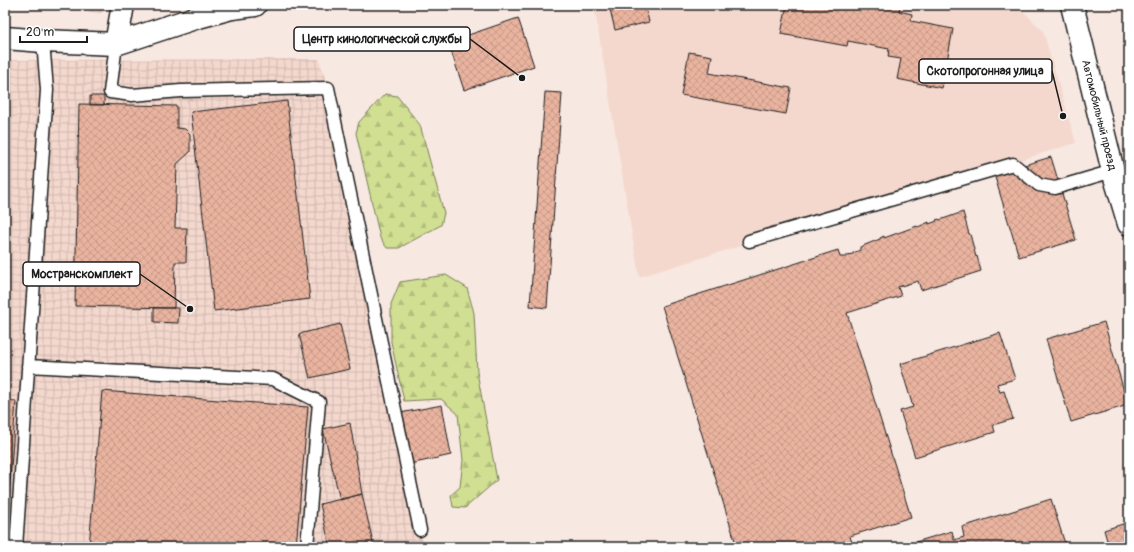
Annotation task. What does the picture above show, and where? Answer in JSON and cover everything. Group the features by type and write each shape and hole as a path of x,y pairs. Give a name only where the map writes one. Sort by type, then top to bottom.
{"street":[{"path":"116,44 123,5"},
{"path":"177,5 195,18"},
{"path":"5,38 116,44 195,18 232,8 255,5"},
{"name":"Автомобильный проезд","path":"1072,5 1113,171 1129,224"}],"lane":[{"path":"16,547 47,90 43,41"},
{"path":"116,44 110,92 132,95 181,91 328,88 420,530"},
{"path":"749,241 1013,164 1039,185 1055,188 1113,171"},
{"path":"28,366 273,379 319,402 307,547"}],"shaded area":[{"path":"35,5 118,5 100,13"},
{"path":"594,5 1017,5 1043,31 1076,143 639,277"},
{"path":"319,59 328,88 424,547 5,547 5,60"}],"green space":[{"path":"385,94 397,96 420,125 444,213 441,225 399,248 387,248 380,238 356,133 359,122"},
{"path":"446,275 467,288 474,313 477,372 497,480 465,508 453,507 451,495 460,487 463,460 458,414 441,399 404,401 391,342 391,304 400,282"}],"building":[{"path":"609,5 645,5 649,22 615,30"},
{"path":"787,5 896,5 900,6 899,11 912,14 911,21 953,29 942,88 897,79 901,59 888,57 889,49 848,41 847,46 781,34"},
{"path":"518,18 534,66 464,90 448,42"},
{"path":"689,52 712,56 709,73 791,88 786,114 681,95"},
{"path":"545,92 562,93 547,308 530,306"},
{"path":"90,96 104,96 104,105 90,105"},
{"path":"287,101 310,299 214,311 191,112"},
{"path":"79,104 177,106 177,128 185,129 190,134 190,152 177,164 175,228 187,228 186,262 175,262 174,308 75,306"},
{"path":"1051,157 1076,240 1019,257 994,174"},
{"path":"963,212 981,271 921,290 918,281 898,287 901,296 847,313 911,517 850,536 853,547 737,547 662,306 838,250 840,257 847,257 847,255 853,254 860,250 860,247 884,236 884,238"},
{"path":"154,308 179,308 178,323 154,322"},
{"path":"1104,322 1128,405 1071,422 1046,339"},
{"path":"340,324 350,369 310,378 299,334"},
{"path":"1000,333 1015,379 997,384 1000,392 1004,391 1013,419 993,425 995,432 915,457 900,411 913,407 900,364"},
{"path":"102,391 308,407 296,547 89,547"},
{"path":"5,400 16,401 5,547"},
{"path":"442,405 451,455 410,464 400,413"},
{"path":"350,423 362,494 340,500 323,429"},
{"path":"362,494 374,547 330,547 320,504"},
{"path":"1051,499 1066,547 899,547 952,531 954,540 964,537 962,527"},
{"path":"1129,522 1129,547 1109,547 1104,530"}],"place":[{"name":"Центр кинологической службы","path":"522,78"},
{"name":"Скотопрогонная улица","path":"1063,116"},
{"name":"Мостранскомплект","path":"190,309"}]}
